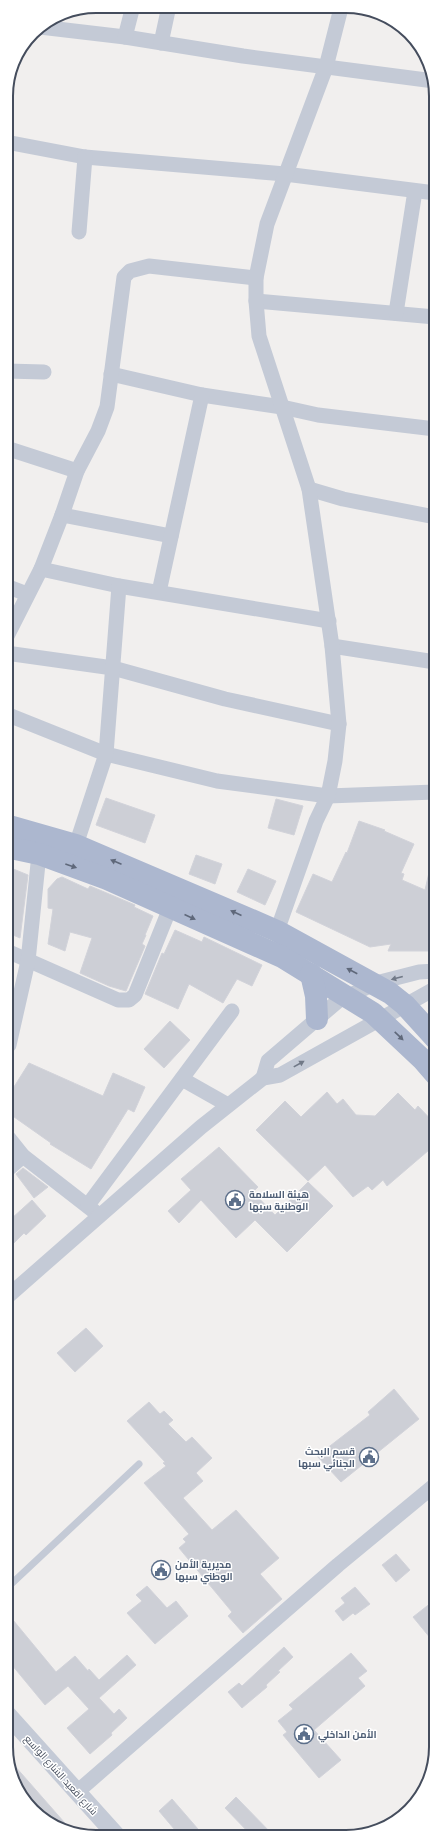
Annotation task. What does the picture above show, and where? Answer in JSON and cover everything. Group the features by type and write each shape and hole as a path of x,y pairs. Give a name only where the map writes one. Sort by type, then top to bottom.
{"main road":[{"path":"13,827 76,845 277,931 376,983 405,1005 429,1031"},
{"path":"13,848 39,854 107,878 170,908 282,957 347,996 379,1018 429,1066"},
{"path":"311,974 316,996 317,1019"}],"street":[{"path":"125,37 131,13"},
{"path":"161,43 167,13"},
{"path":"277,931 316,821 328,796 335,761 339,724 329,621 309,489 259,336 256,278 267,224 326,67 340,13"},
{"path":"49,28 125,37 326,67 427,80"},
{"path":"13,143 85,157 285,174 429,192"},
{"path":"79,232 85,157"},
{"path":"396,313 415,191"},
{"path":"13,623 41,569 77,471 98,431 107,407 124,277 130,271 149,266 256,278"},
{"path":"256,301 429,316"},
{"path":"13,371 44,372"},
{"path":"111,374 202,395 282,407 318,415 429,427"},
{"path":"159,592 202,395"},
{"path":"13,450 77,471"},
{"path":"309,489 344,499 429,516"},
{"path":"62,514 171,536"},
{"path":"41,569 119,586 329,621"},
{"path":"76,845 106,754 119,586"},
{"path":"13,589 27,594"},
{"path":"332,646 429,661"},
{"path":"13,654 113,668 225,699 339,724"},
{"path":"13,717 106,754 217,781 328,796 429,792"},
{"path":"13,1027 28,961 39,854"},
{"path":"13,954 118,1000 129,1000 135,995 170,908"},
{"path":"263,1078 268,1061 338,1001 376,983 419,972 429,971"},
{"path":"13,1292 228,1105 263,1078 280,1075 379,1018 429,992"},
{"path":"88,1205 232,1011"},
{"path":"182,1079 228,1105"},
{"path":"13,1144 23,1156 88,1205 99,1216"},
{"path":"13,1165 23,1156"},
{"path":"77,1792 338,1565 429,1490"},
{"name":"شارع اقعيد الشارع الواسع","path":"13,1721 111,1830"}],"lane":[{"path":"13,1582 139,1464"}],"building":[{"path":"106,798 155,815 145,843 96,825"},
{"path":"276,799 303,806 294,835 268,828"},
{"path":"359,821 385,830 384,831 414,844 401,873 404,874 402,880 425,890 429,873 429,951 388,951 391,944 370,947 296,912 313,874 332,882 346,852 347,853"},
{"path":"196,855 222,864 215,884 189,874"},
{"path":"13,869 28,875 20,938 13,935"},
{"path":"248,869 276,881 265,905 237,892"},
{"path":"62,877 88,889 90,886 135,905 134,907 153,916 142,944 145,946 126,991 109,986 80,973 92,938 70,932 65,951 48,944 53,909 48,908 48,889 57,879"},
{"path":"175,930 202,942 204,937 262,965 252,986 237,979 223,1003 189,984 178,1009 145,994 162,953 164,954"},
{"path":"170,1021 190,1040 164,1068 144,1049"},
{"path":"29,1063 103,1096 113,1073 145,1087 134,1112 128,1109 91,1169 50,1144 51,1143 13,1116 13,1088"},
{"path":"327,1092 337,1104 343,1099 356,1115 375,1116 398,1093 415,1110 418,1106 429,1118 429,1150 387,1186 383,1180 372,1190 368,1186 353,1197 325,1165 308,1181 256,1130 285,1101 301,1117"},
{"path":"219,1147 258,1187 253,1192 275,1215 308,1182 333,1206 287,1252 255,1220 236,1238 201,1200 179,1223 168,1211 191,1190 181,1179"},
{"path":"23,1168 48,1187 34,1198 16,1174"},
{"path":"32,1200 46,1216 26,1235 24,1233 13,1244 13,1217"},
{"path":"86,1328 103,1346 75,1372 57,1353"},
{"path":"394,1389 419,1419 341,1482 317,1456 370,1415 368,1412"},
{"path":"149,1402 160,1414 164,1411 173,1420 168,1424 186,1442 192,1437 212,1458 196,1473 203,1481 183,1498 212,1530 236,1510 279,1558 260,1574 282,1599 243,1633 228,1616 232,1612 179,1548 186,1542 183,1539 189,1534 144,1483 166,1466 163,1463 165,1462 127,1421"},
{"path":"396,1554 410,1570 396,1582 382,1565"},
{"path":"147,1586 167,1608 176,1601 188,1616 155,1644 127,1613 142,1601 136,1595"},
{"path":"355,1587 370,1604 355,1615 353,1613 343,1621 335,1611 345,1603 341,1598"},
{"path":"429,1604 429,1636 413,1617"},
{"path":"13,1620 56,1672 75,1656 88,1671 89,1669 99,1680 127,1655 136,1665 99,1698 114,1714 119,1709 127,1718 111,1733 112,1735 90,1754 67,1728 89,1709 68,1686 45,1705 13,1666"},
{"path":"284,1647 293,1657 278,1671 280,1672 266,1685 267,1687 242,1708 228,1692 239,1683 242,1686"},
{"path":"351,1653 367,1671 358,1678 365,1686 314,1730 341,1760 319,1778 283,1735 287,1732 278,1721 293,1709 289,1705"},
{"path":"16,1767 66,1825 55,1819 37,1806 22,1784 17,1774"},
{"path":"236,1797 268,1830 246,1830 225,1808"},
{"path":"172,1799 199,1830 175,1830 159,1811"}],"place":[{"name":"هيئة السلامة الوطنية سبها","path":"235,1200"},
{"name":"قسم البحث الجنائي سبها","path":"369,1457"},
{"name":"مديرية الأمن الوطني سبها","path":"161,1570"},
{"name":"الأمن الداخلي","path":"304,1734"}]}
